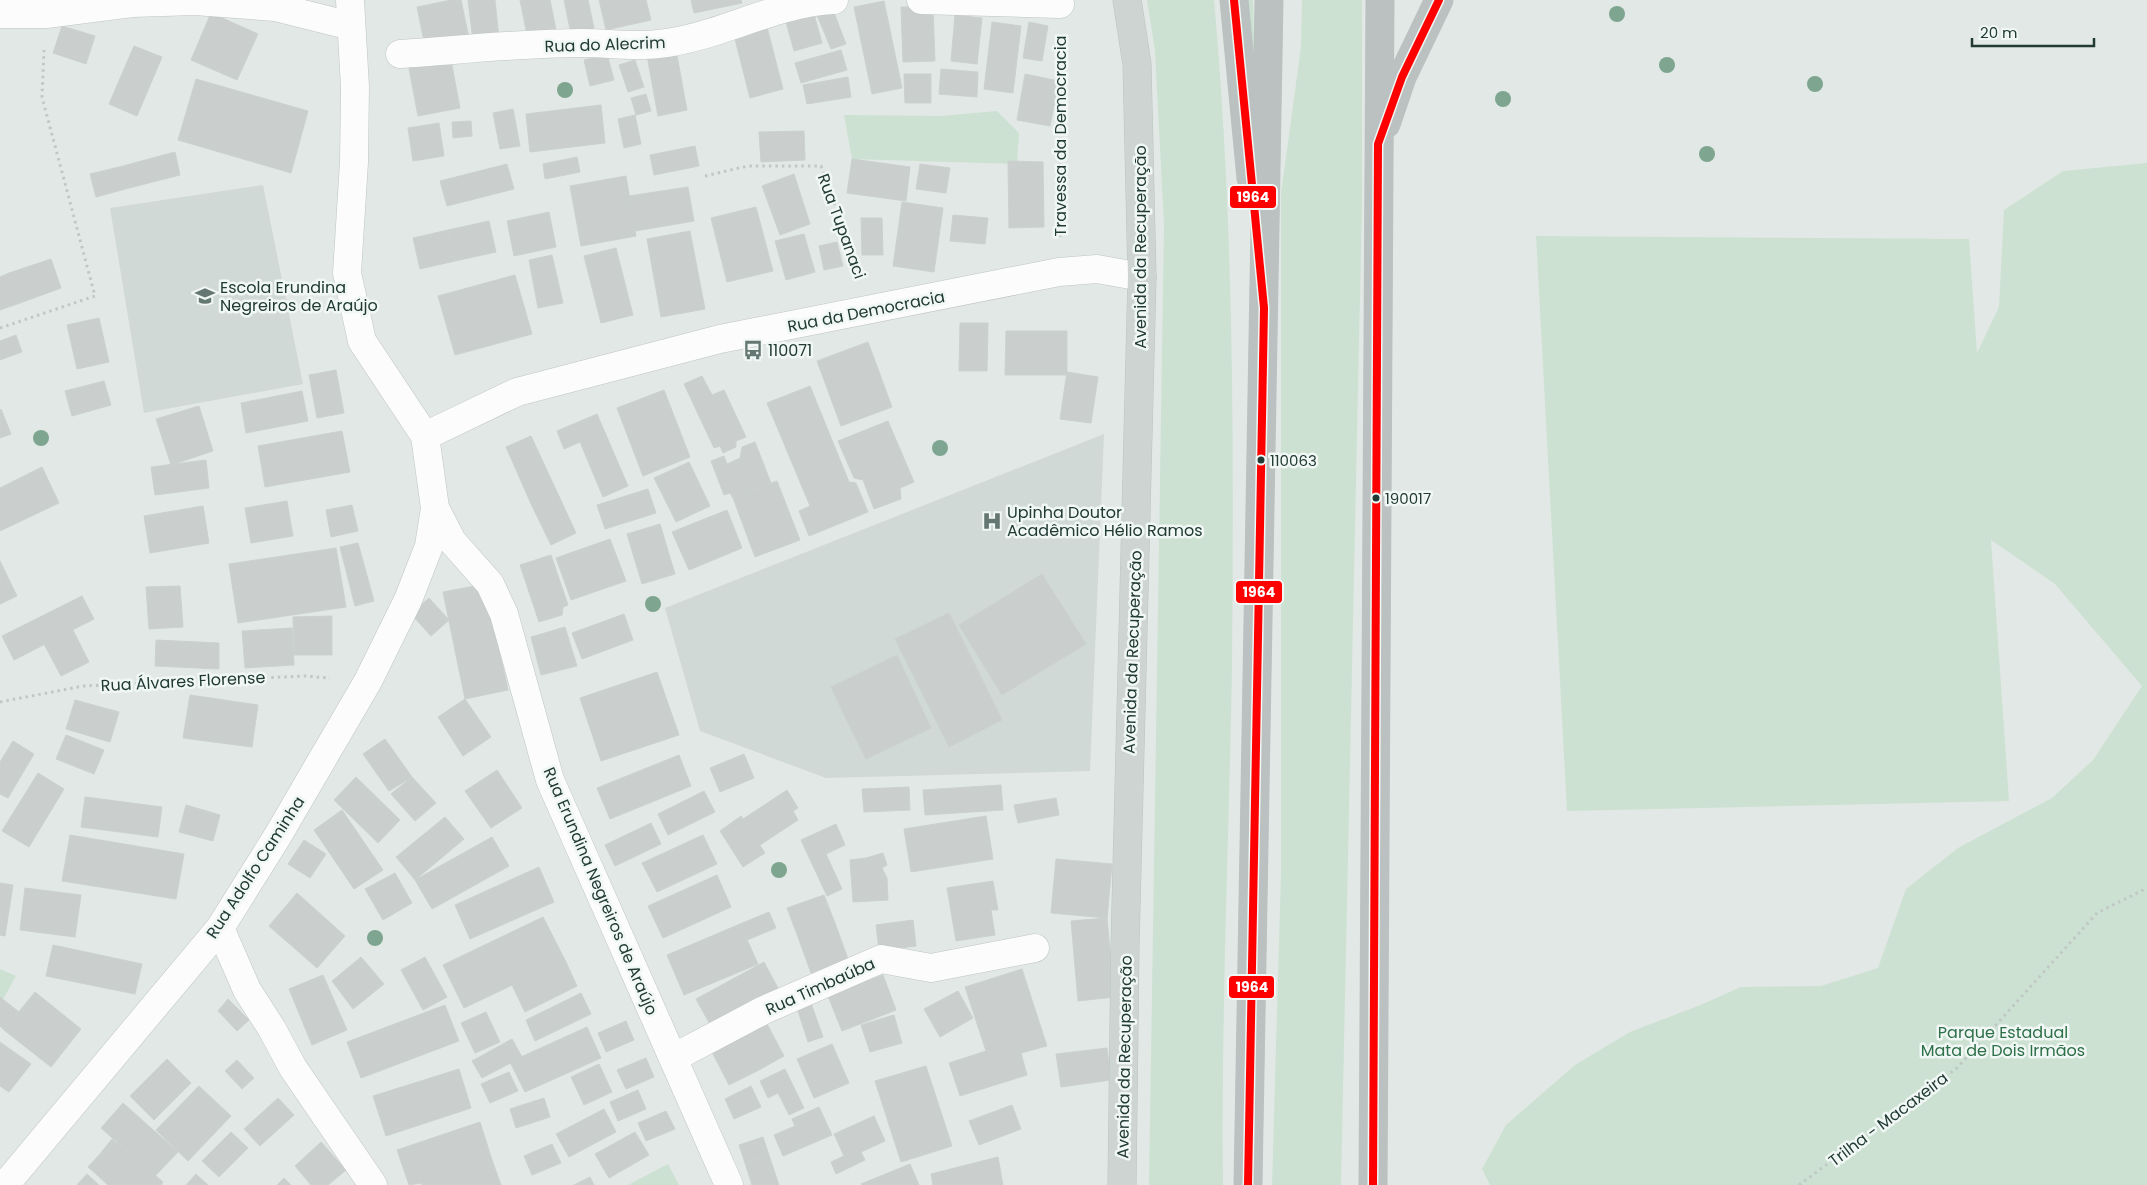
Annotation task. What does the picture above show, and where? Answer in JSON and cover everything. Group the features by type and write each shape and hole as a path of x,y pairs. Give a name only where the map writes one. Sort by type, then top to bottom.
{"highway":[{"path":"1234,0 1264,308"},
{"path":"1248,1185 1269,0"},
{"path":"1373,1185 1380,0"},
{"path":"1378,144 1402,77 1439,0"}],"main road":[{"name":"Avenida da Recuperação","path":"1122,1185 1125,946 1142,277 1137,64 1127,0"}],"street":[{"name":"Rua do Alecrim","path":"400,54 582,43 658,44 701,36 774,12 824,0"},
{"path":"921,0 1060,4"},
{"path":"0,14 46,14 132,4 195,1 350,13"},
{"name":"Rua Erundina Negreiros de Araújo","path":"350,13 355,87 354,171 347,273 362,340 425,436 435,508 452,541 490,584 504,614 550,780 729,1185"},
{"name":"Rua da Democracia","path":"425,436 517,392 720,339 872,311 1060,272 1097,269 1142,277"},
{"name":"Rua Adolfo Caminha","path":"13,1182 220,928 277,837 368,681 408,600 428,546 435,508"},
{"path":"220,928 247,990 272,1029 292,1068 373,1185"},
{"name":"Rua Timbaúba","path":"674,1058 764,1010 881,959 931,968 1035,948"}],"path":[{"name":"Travessa da Democracia","path":"1060,4 1060,272"},
{"path":"0,328 95,296 42,97 46,14"},
{"name":"Rua Tupanaci","path":"704,176 748,166 821,166 872,311"},
{"name":"Rua Álvares Florense","path":"0,702 83,686 305,676 368,681"},
{"name":"Trilha - Macaxeira","path":"1799,1185 1957,1068 2097,913 2147,888"}],"shaded area":[{"name":"Escola Erundina Negreiros de Araújo","path":"263,185 303,384 144,413 110,208"},
{"name":"Upinha Doutor Acadêmico Hélio Ramos","path":"1104,434 1090,771 826,778 700,731 665,608"}],"green space":[{"path":"1147,0 1214,0 1221,83 1229,250 1233,500 1232,667 1223,1055 1223,1185 1149,1185 1164,225 1155,51"},
{"path":"1241,0 1253,0 1257,174"},
{"path":"1302,0 1362,0 1362,201 1341,1185 1272,1185 1281,873 1281,194 1301,47"},
{"path":"997,111 1019,133 1017,164 852,159 844,115 941,116"},
{"name":"Parque Estadual Mata de Dois Irmãos","path":"2147,163 2147,1185 1490,1185 1482,1169 1506,1125 1575,1065 1630,1032 1741,987 1821,986 1878,968 1906,889 1958,848 2052,798 2093,760 2142,686 2055,584 1991,540 2009,801 1567,811 1536,236 1969,239 1977,353 1999,307 2004,210 2063,171"},
{"path":"0,969 16,976 1,1003 0,1003"},
{"path":"668,1164 679,1185 628,1185"}],"building":[{"path":"451,0 461,0 469,38 425,46 417,7"},
{"path":"468,0 495,0 499,38 473,41"},
{"path":"520,0 550,0 557,34 528,40"},
{"path":"564,0 588,0 594,28 571,34"},
{"path":"599,0 646,0 651,20 606,30"},
{"path":"691,0 741,0 742,3 694,13"},
{"path":"884,1 902,88 872,94 854,7"},
{"path":"901,7 933,7 935,61 903,62"},
{"path":"833,10 846,44 831,49 817,15"},
{"path":"211,13 258,34 237,80 191,60"},
{"path":"814,14 822,43 794,51 786,22"},
{"path":"955,15 982,18 977,64 951,61"},
{"path":"992,22 1021,26 1013,93 984,89"},
{"path":"1029,22 1048,26 1042,61 1023,58"},
{"path":"62,26 95,36 86,64 53,53"},
{"path":"767,27 783,89 750,98 734,35"},
{"path":"134,46 162,57 137,116 109,104"},
{"path":"676,50 687,110 658,116 647,55"},
{"path":"841,50 847,70 801,83 795,63"},
{"path":"607,54 614,80 590,86 584,60"},
{"path":"450,55 460,108 418,116 408,63"},
{"path":"635,60 644,87 628,92 619,65"},
{"path":"941,69 978,72 977,97 939,94"},
{"path":"904,74 931,74 931,103 905,103"},
{"path":"1025,74 1059,81 1050,126 1017,120"},
{"path":"848,77 851,97 807,104 803,85"},
{"path":"196,79 308,111 291,173 178,140"},
{"path":"646,94 651,111 636,115 631,98"},
{"path":"601,105 605,143 530,152 526,114"},
{"path":"513,109 520,146 500,149 493,113"},
{"path":"635,115 641,144 624,148 618,119"},
{"path":"471,121 472,136 453,138 452,122"},
{"path":"439,123 444,156 413,161 408,128"},
{"path":"804,131 805,160 761,162 759,132"},
{"path":"695,146 699,166 654,175 650,155"},
{"path":"175,152 180,175 129,188 123,166"},
{"path":"577,157 580,172 545,179 543,164"},
{"path":"852,159 910,167 906,201 847,193"},
{"path":"1008,161 1043,162 1044,227 1009,228"},
{"path":"507,164 514,189 447,206 440,181"},
{"path":"920,164 950,168 946,193 916,189"},
{"path":"123,166 129,188 96,197 90,174"},
{"path":"794,174 810,224 780,235 762,186"},
{"path":"626,176 636,236 581,246 570,186"},
{"path":"688,187 694,221 635,231 629,196"},
{"path":"902,202 943,208 934,272 893,266"},
{"path":"756,207 773,271 727,282 711,218"},
{"path":"549,212 556,247 514,256 507,221"},
{"path":"953,215 988,218 985,244 950,241"},
{"path":"861,218 882,218 883,255 862,255"},
{"path":"489,221 496,252 455,261 448,230"},
{"path":"448,230 455,261 420,269 413,238"},
{"path":"690,231 705,309 661,317 647,239"},
{"path":"804,234 815,272 786,280 775,241"},
{"path":"837,242 843,266 824,270 819,246"},
{"path":"616,248 633,315 601,323 584,256"},
{"path":"552,255 563,303 538,308 529,260"},
{"path":"51,259 61,288 20,303 9,273"},
{"path":"9,273 20,303 0,310 0,277"},
{"path":"515,275 532,334 455,355 438,296"},
{"path":"99,318 109,362 77,369 67,325"},
{"path":"960,323 988,323 987,371 959,371"},
{"path":"1006,331 1067,331 1067,375 1005,375"},
{"path":"16,335 22,352 0,360 0,341"},
{"path":"868,342 892,407 841,426 817,361"},
{"path":"336,370 344,413 317,418 309,375"},
{"path":"1067,372 1098,377 1091,423 1060,419"},
{"path":"702,376 712,395 724,390 746,437 736,441 736,447 723,453 720,446 714,448 684,384"},
{"path":"104,381 111,405 72,416 65,391"},
{"path":"810,386 849,482 856,483 868,512 809,536 799,511 810,506 767,403"},
{"path":"664,390 690,457 643,476 617,408"},
{"path":"302,391 308,421 246,433 241,403"},
{"path":"199,406 213,451 171,465 156,419"},
{"path":"0,410 11,434 0,438"},
{"path":"597,414 628,486 603,497 580,442 564,449 557,431"},
{"path":"888,421 914,482 900,488 901,499 874,509 863,480 854,478 838,441"},
{"path":"342,431 350,472 316,478 308,437"},
{"path":"531,436 558,494 532,506 506,447"},
{"path":"308,437 316,478 265,487 258,446"},
{"path":"755,442 771,483 733,498 730,493 724,495 711,461 724,456 727,464 740,458 742,447"},
{"path":"206,460 209,488 155,495 151,467"},
{"path":"689,462 710,506 676,522 654,478"},
{"path":"42,467 59,503 0,531 0,488"},
{"path":"777,481 800,540 755,557 733,498"},
{"path":"648,489 656,513 605,529 597,505"},
{"path":"558,494 576,533 551,545 532,506"},
{"path":"287,501 293,536 251,543 245,508"},
{"path":"352,505 358,531 331,537 326,510"},
{"path":"203,506 209,543 150,553 144,516"},
{"path":"727,510 742,548 689,570 672,532"},
{"path":"660,524 675,574 642,584 627,534"},
{"path":"610,539 626,581 571,600 556,558"},
{"path":"358,543 374,601 355,606 340,547"},
{"path":"336,548 346,607 238,623 229,564"},
{"path":"551,555 568,605 563,607 562,615 539,622 520,565"},
{"path":"0,561 17,596 0,604"},
{"path":"1042,574 1086,644 1002,695 959,625"},
{"path":"485,584 508,690 465,699 443,592"},
{"path":"180,586 183,627 149,629 146,587"},
{"path":"82,596 94,619 14,660 2,636"},
{"path":"429,598 449,620 431,636 411,614"},
{"path":"949,613 974,663 920,689 895,639"},
{"path":"624,614 633,640 582,659 572,633"},
{"path":"332,616 332,655 294,655 293,617"},
{"path":"565,627 577,666 541,675 531,637"},
{"path":"292,628 294,665 245,668 242,631"},
{"path":"73,630 89,662 61,676 44,644"},
{"path":"156,640 219,643 219,669 155,666"},
{"path":"897,655 915,694 849,725 831,687"},
{"path":"974,663 1002,720 949,747 920,689"},
{"path":"657,672 679,735 601,761 580,698"},
{"path":"915,694 931,728 866,759 849,725"},
{"path":"190,695 258,705 252,747 183,738"},
{"path":"465,699 491,737 463,756 438,717"},
{"path":"75,700 119,712 110,742 66,729"},
{"path":"66,735 104,750 94,774 56,759"},
{"path":"385,739 412,777 389,791 363,754"},
{"path":"13,741 34,754 8,798 0,794 0,762"},
{"path":"744,754 754,778 720,792 710,768"},
{"path":"679,755 691,786 610,819 597,788"},
{"path":"497,770 522,808 491,828 465,791"},
{"path":"38,773 64,789 29,847 2,831"},
{"path":"356,777 400,820 378,843 334,800"},
{"path":"412,777 436,803 415,821 391,794"},
{"path":"1001,785 1003,810 925,815 923,790"},
{"path":"909,787 910,810 864,812 862,789"},
{"path":"787,790 798,808 793,811 798,820 760,845 743,819"},
{"path":"704,791 715,812 668,835 658,814"},
{"path":"85,797 162,807 158,837 81,827"},
{"path":"1056,798 1059,815 1018,823 1014,805"},
{"path":"186,805 220,815 213,841 179,832"},
{"path":"342,810 383,870 354,889 314,830"},
{"path":"741,816 765,853 743,867 720,831"},
{"path":"986,816 993,859 911,872 904,829"},
{"path":"445,817 464,839 415,880 396,857"},
{"path":"651,823 661,844 615,866 605,845"},
{"path":"836,824 845,845 826,854 842,889 827,896 801,840"},
{"path":"70,835 184,854 176,899 62,881"},
{"path":"703,835 717,864 657,892 642,863"},
{"path":"492,837 509,866 432,909 415,880"},
{"path":"304,840 326,854 310,878 288,864"},
{"path":"883,853 887,865 882,868 887,878 888,900 853,902 850,860"},
{"path":"1056,859 1112,864 1107,918 1051,913"},
{"path":"539,867 554,902 470,939 455,905"},
{"path":"395,873 412,903 383,920 365,889"},
{"path":"717,875 731,907 663,938 648,906"},
{"path":"993,881 998,910 991,910 995,935 956,941 947,888"},
{"path":"0,883 13,885 5,936 0,935"},
{"path":"25,888 81,895 75,937 20,930"},
{"path":"297,893 345,936 317,968 269,926"},
{"path":"824,895 835,923 798,937 787,908"},
{"path":"769,912 776,928 747,940 740,924"},
{"path":"543,917 565,960 464,1008 443,965"},
{"path":"1107,918 1114,997 1078,1001 1071,921"},
{"path":"913,920 916,946 879,951 876,925"},
{"path":"835,923 848,959 811,973 798,937"},
{"path":"740,924 758,964 684,995 667,955"},
{"path":"53,945 142,964 135,994 46,976"},
{"path":"361,957 384,984 353,1009 332,981"},
{"path":"425,957 447,997 423,1010 401,970"},
{"path":"565,960 577,986 525,1012 512,985"},
{"path":"764,962 779,990 712,1028 696,999"},
{"path":"1022,969 1047,1046 1021,1053 1027,1075 960,1096 949,1063 986,1051 965,987"},
{"path":"323,975 347,1030 312,1045 289,989"},
{"path":"883,975 896,1010 842,1031 828,996"},
{"path":"958,991 973,1018 940,1037 924,1009"},
{"path":"35,992 81,1029 51,1067 4,1030"},
{"path":"581,993 591,1014 535,1041 526,1020"},
{"path":"0,997 19,1012 4,1030 0,1026"},
{"path":"228,999 249,1020 237,1031 218,1011"},
{"path":"811,1003 823,1037 808,1042 797,1008"},
{"path":"445,1005 459,1041 361,1078 347,1042"},
{"path":"486,1012 500,1042 475,1053 461,1023"},
{"path":"894,1015 902,1043 870,1052 861,1025"},
{"path":"626,1021 634,1040 606,1052 598,1033"},
{"path":"767,1024 784,1056 759,1070 742,1037"},
{"path":"587,1027 601,1058 525,1092 510,1062"},
{"path":"742,1037 759,1070 729,1085 712,1052"},
{"path":"512,1039 522,1057 482,1078 472,1061"},
{"path":"0,1042 31,1064 9,1092 0,1086"},
{"path":"832,1044 849,1083 814,1098 797,1059"},
{"path":"1107,1048 1111,1080 1061,1087 1056,1054"},
{"path":"646,1058 654,1077 626,1089 617,1070"},
{"path":"167,1059 191,1083 154,1120 130,1096"},
{"path":"237,1060 254,1078 242,1089 225,1071"},
{"path":"599,1064 612,1092 584,1105 571,1077"},
{"path":"926,1066 952,1146 901,1162 875,1081"},
{"path":"459,1069 471,1108 386,1136 373,1096"},
{"path":"785,1069 804,1108 789,1115 778,1093 768,1098 760,1081"},
{"path":"509,1072 518,1091 490,1103 481,1084"},
{"path":"199,1086 231,1116 188,1161 156,1130"},
{"path":"751,1086 761,1107 734,1119 725,1099"},
{"path":"638,1090 646,1109 618,1121 610,1102"},
{"path":"278,1098 294,1115 260,1146 244,1129"},
{"path":"544,1098 550,1117 516,1128 510,1109"},
{"path":"123,1103 178,1152 155,1176 101,1128"},
{"path":"1012,1105 1021,1129 979,1145 969,1121"},
{"path":"819,1107 832,1135 783,1156 774,1135 795,1126 792,1119"},
{"path":"604,1109 616,1132 569,1157 556,1134"},
{"path":"666,1111 675,1129 646,1141 638,1123"},
{"path":"874,1116 885,1141 861,1152 865,1160 836,1174 831,1162 844,1156 834,1134"},
{"path":"480,1122 492,1160 421,1183 409,1185 397,1150"},
{"path":"231,1132 248,1148 219,1177 202,1161"},
{"path":"635,1132 649,1155 609,1178 595,1154"},
{"path":"763,1137 769,1155 745,1163 739,1145"},
{"path":"112,1139 163,1182 161,1185 136,1185 100,1154"},
{"path":"321,1142 346,1170 328,1185 311,1185 295,1166"},
{"path":"552,1144 561,1163 532,1175 524,1156"},
{"path":"100,1154 136,1185 108,1185 88,1167"},
{"path":"769,1155 779,1185 752,1185 745,1163"},
{"path":"998,1157 1003,1185 933,1185 931,1174"},
{"path":"492,1160 501,1185 422,1185 421,1183"},
{"path":"910,1164 919,1185 861,1184"},
{"path":"87,1174 99,1185 77,1185"},
{"path":"196,1174 208,1185 186,1185"},
{"path":"590,1177 594,1185 574,1185"},
{"path":"284,1178 291,1185 277,1185"}],"transit line":[{"name":"1964","path":"1234,0 1264,308 1248,1185"},
{"name":"1964","path":"1373,1185 1378,144 1402,77 1439,0"}],"place":[{"name":"Escola Erundina Negreiros de Araújo","path":"205,296"},
{"name":"110071","path":"753,350"},
{"name":"110063","path":"1261,460"},
{"name":"190017","path":"1376,498"},
{"name":"Upinha Doutor Acadêmico Hélio Ramos","path":"992,521"}]}
